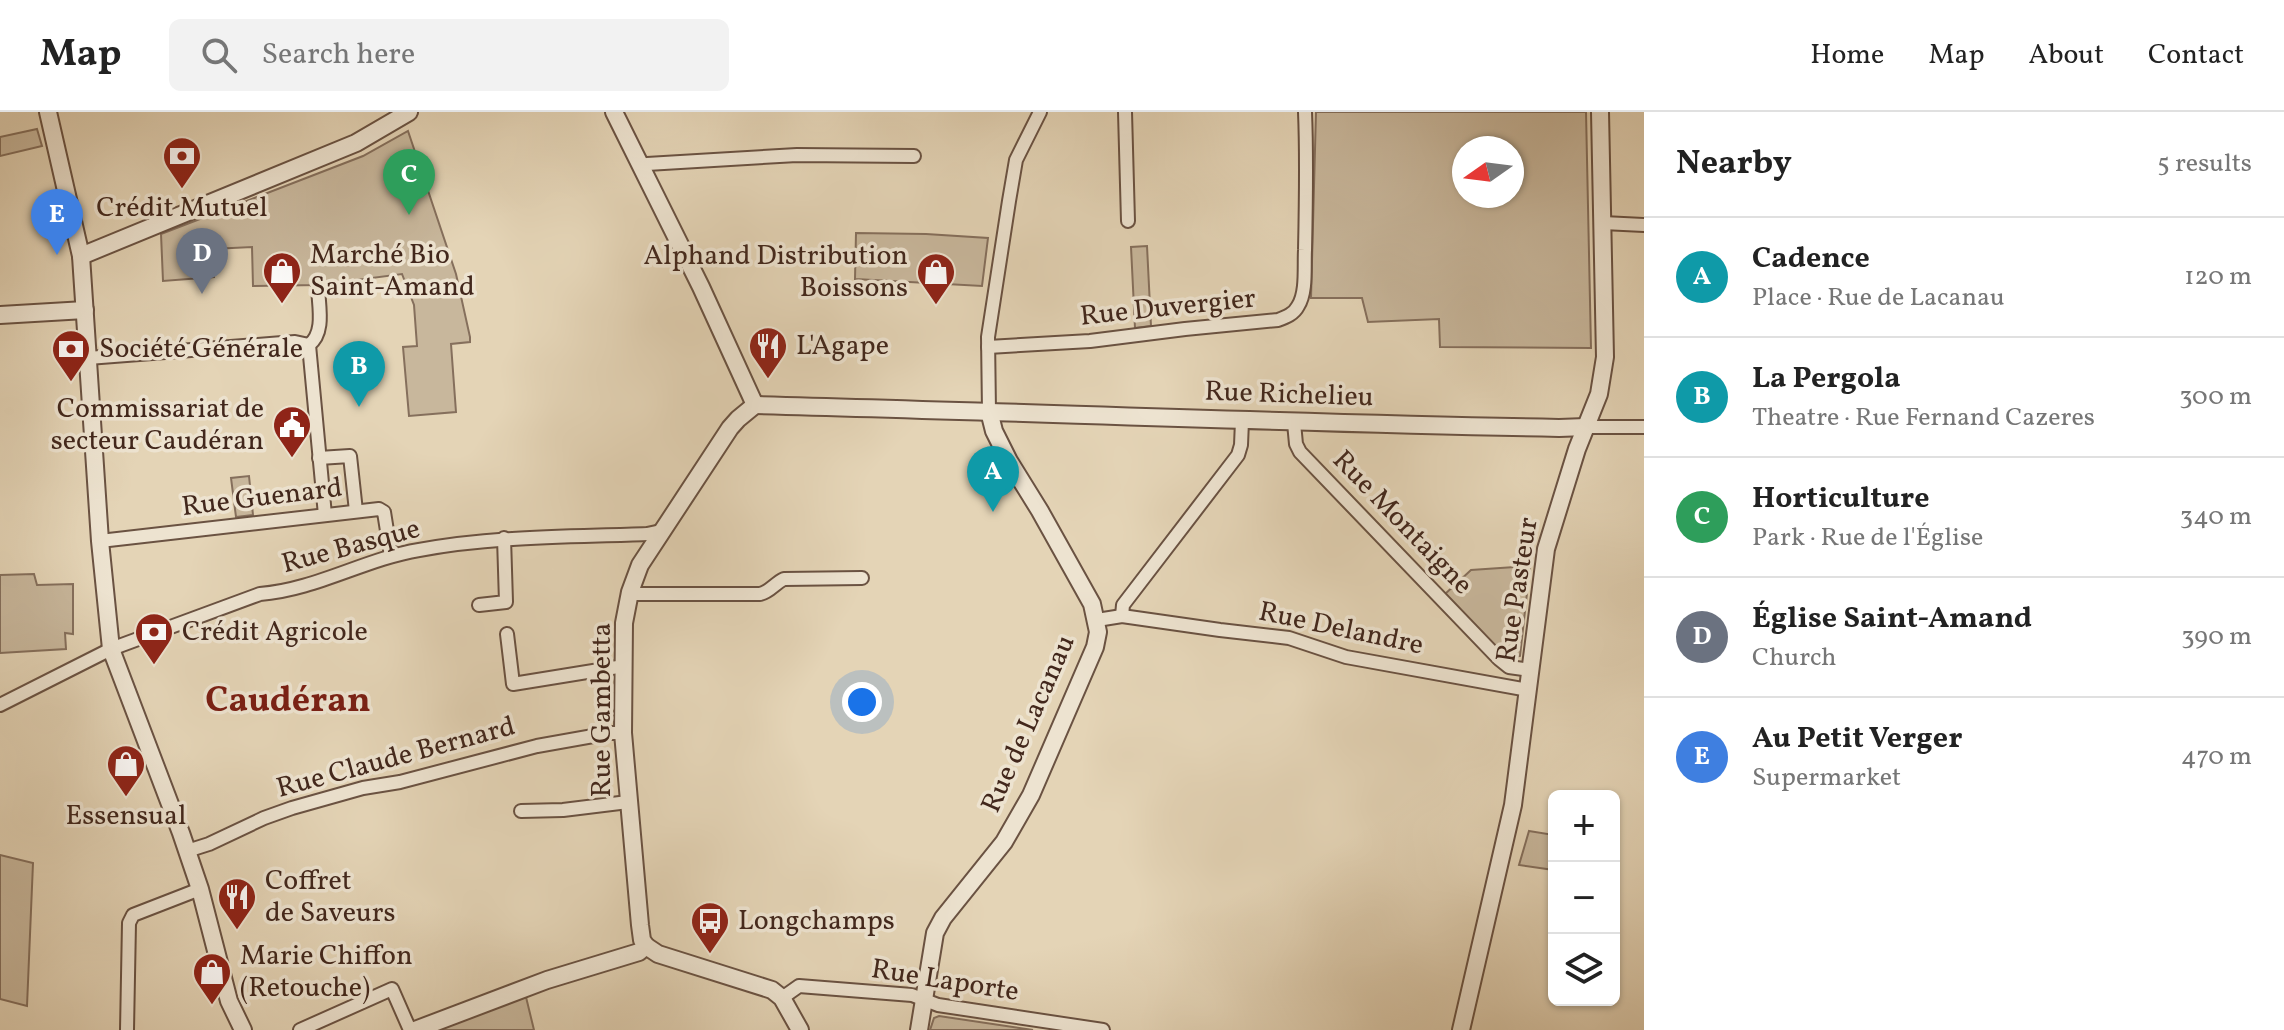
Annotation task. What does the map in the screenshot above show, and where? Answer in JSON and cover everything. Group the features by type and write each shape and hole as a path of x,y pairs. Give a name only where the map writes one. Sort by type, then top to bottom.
{"street":[{"path":"48,112 81,256 100,541 111,649 200,889 229,1001 232,1030"},
{"path":"81,256 356,143 409,112"},
{"path":"614,112 701,287 755,405"},
{"name":"Rue de Lacanau","path":"919,1030 935,933 943,918 1004,842 1031,795 1095,647 1098,632 1092,604 997,438 989,411 988,347 1016,160 1040,112"},
{"path":"1125,112 1128,221"},
{"name":"Rue Duvergier","path":"988,347 1090,341 1278,320 1289,316 1298,307 1302,296 1307,166 1305,112"},
{"name":"Rue Pasteur","path":"1461,1030 1513,805 1546,549 1599,394 1605,357 1600,112"},
{"path":"641,167 647,164 797,155 914,156"},
{"path":"1603,223 1644,225"},
{"path":"88,358 295,342 309,345 317,339 319,329 318,285"},
{"path":"0,315 85,310"},
{"path":"309,345 325,515"},
{"name":"Rue Richelieu","path":"755,405 1294,423 1586,427"},
{"name":"Rue Gambetta","path":"646,946 640,925 623,733 624,623 640,565 730,428 755,405"},
{"path":"1122,616 1123,605 1238,455 1242,421"},
{"name":"Rue Montaigne","path":"1294,423 1300,452 1505,664 1530,670"},
{"path":"1586,427 1644,427"},
{"path":"319,458 350,456 356,511"},
{"name":"Rue Guenard","path":"100,541 379,509 384,512 391,556"},
{"name":"Rue Basque","path":"0,705 111,649 260,594 284,592 391,556 504,538 661,531"},
{"path":"479,605 506,602 504,538"},
{"path":"630,594 760,594 784,579 862,578"},
{"name":"Rue Delandre","path":"1097,620 1122,616 1289,638 1346,657 1528,690"},
{"path":"507,634 513,684 624,666"},
{"name":"Rue Claude Bernard","path":"187,851 264,818 363,788 400,782 549,743 623,733"},
{"path":"521,811 563,810 628,802"},
{"path":"127,1030 129,923 133,915 200,889"},
{"path":"300,1030 392,989 412,1030 433,1026 547,980 639,952 646,946 658,954 772,990 782,998 800,1030"},
{"name":"Rue Laporte","path":"782,998 799,986 912,995 938,1005 990,1015 1103,1030"},
{"path":"229,1001 243,1030"}],"shaded area":[{"path":"1316,112 1586,112 1591,348 1440,347 1439,319 1368,322 1362,298 1311,298"},
{"path":"37,129 42,146 0,156 0,137"},
{"path":"408,131 456,274 470,337 470,342 451,344 456,412 409,416 403,347 417,346 414,305 402,274 318,285 253,286 252,247 212,249 214,277 163,281 161,234 363,156"},
{"path":"856,233 988,238 982,286 855,279"},
{"path":"1147,246 1151,326 1135,328 1131,247"},
{"path":"249,476 253,515 236,517 231,478"},
{"path":"1530,566 1520,656 1507,659 1445,594 1471,570"},
{"path":"34,574 37,585 73,584 73,634 65,633 66,649 0,653 0,575"},
{"path":"1529,831 1548,834 1548,869 1519,865"},
{"path":"0,855 33,863 27,1006 0,999"},
{"path":"526,997 534,1030 444,1030 446,1026"},
{"path":"939,1016 1033,1030 930,1030 934,1018"}],"place":[{"name":"Crédit Mutuel","path":"182,190"},
{"name":"Horticulture","path":"409,215"},
{"name":"Au Petit Verger","path":"57,255"},
{"name":"Église Saint-Amand","path":"202,294"},
{"name":"Marché Bio Saint-Amand","path":"282,305"},
{"name":"Alphand Distribution Boissons","path":"936,306"},
{"name":"L'Agape","path":"768,380"},
{"name":"Société Générale","path":"71,383"},
{"name":"La Pergola","path":"359,407"},
{"name":"Commissariat de secteur Caudéran","path":"292,459"},
{"name":"Cadence","path":"993,512"},
{"name":"Crédit Agricole","path":"154,666"},
{"name":"Essensual","path":"126,798"},
{"name":"Coffret de Saveurs","path":"237,931"},
{"name":"Longchamps","path":"710,955"},
{"name":"Marie Chiffon (Retouche)","path":"212,1006"}],"district":[{"name":"Caudéran","path":"288,702"}]}
